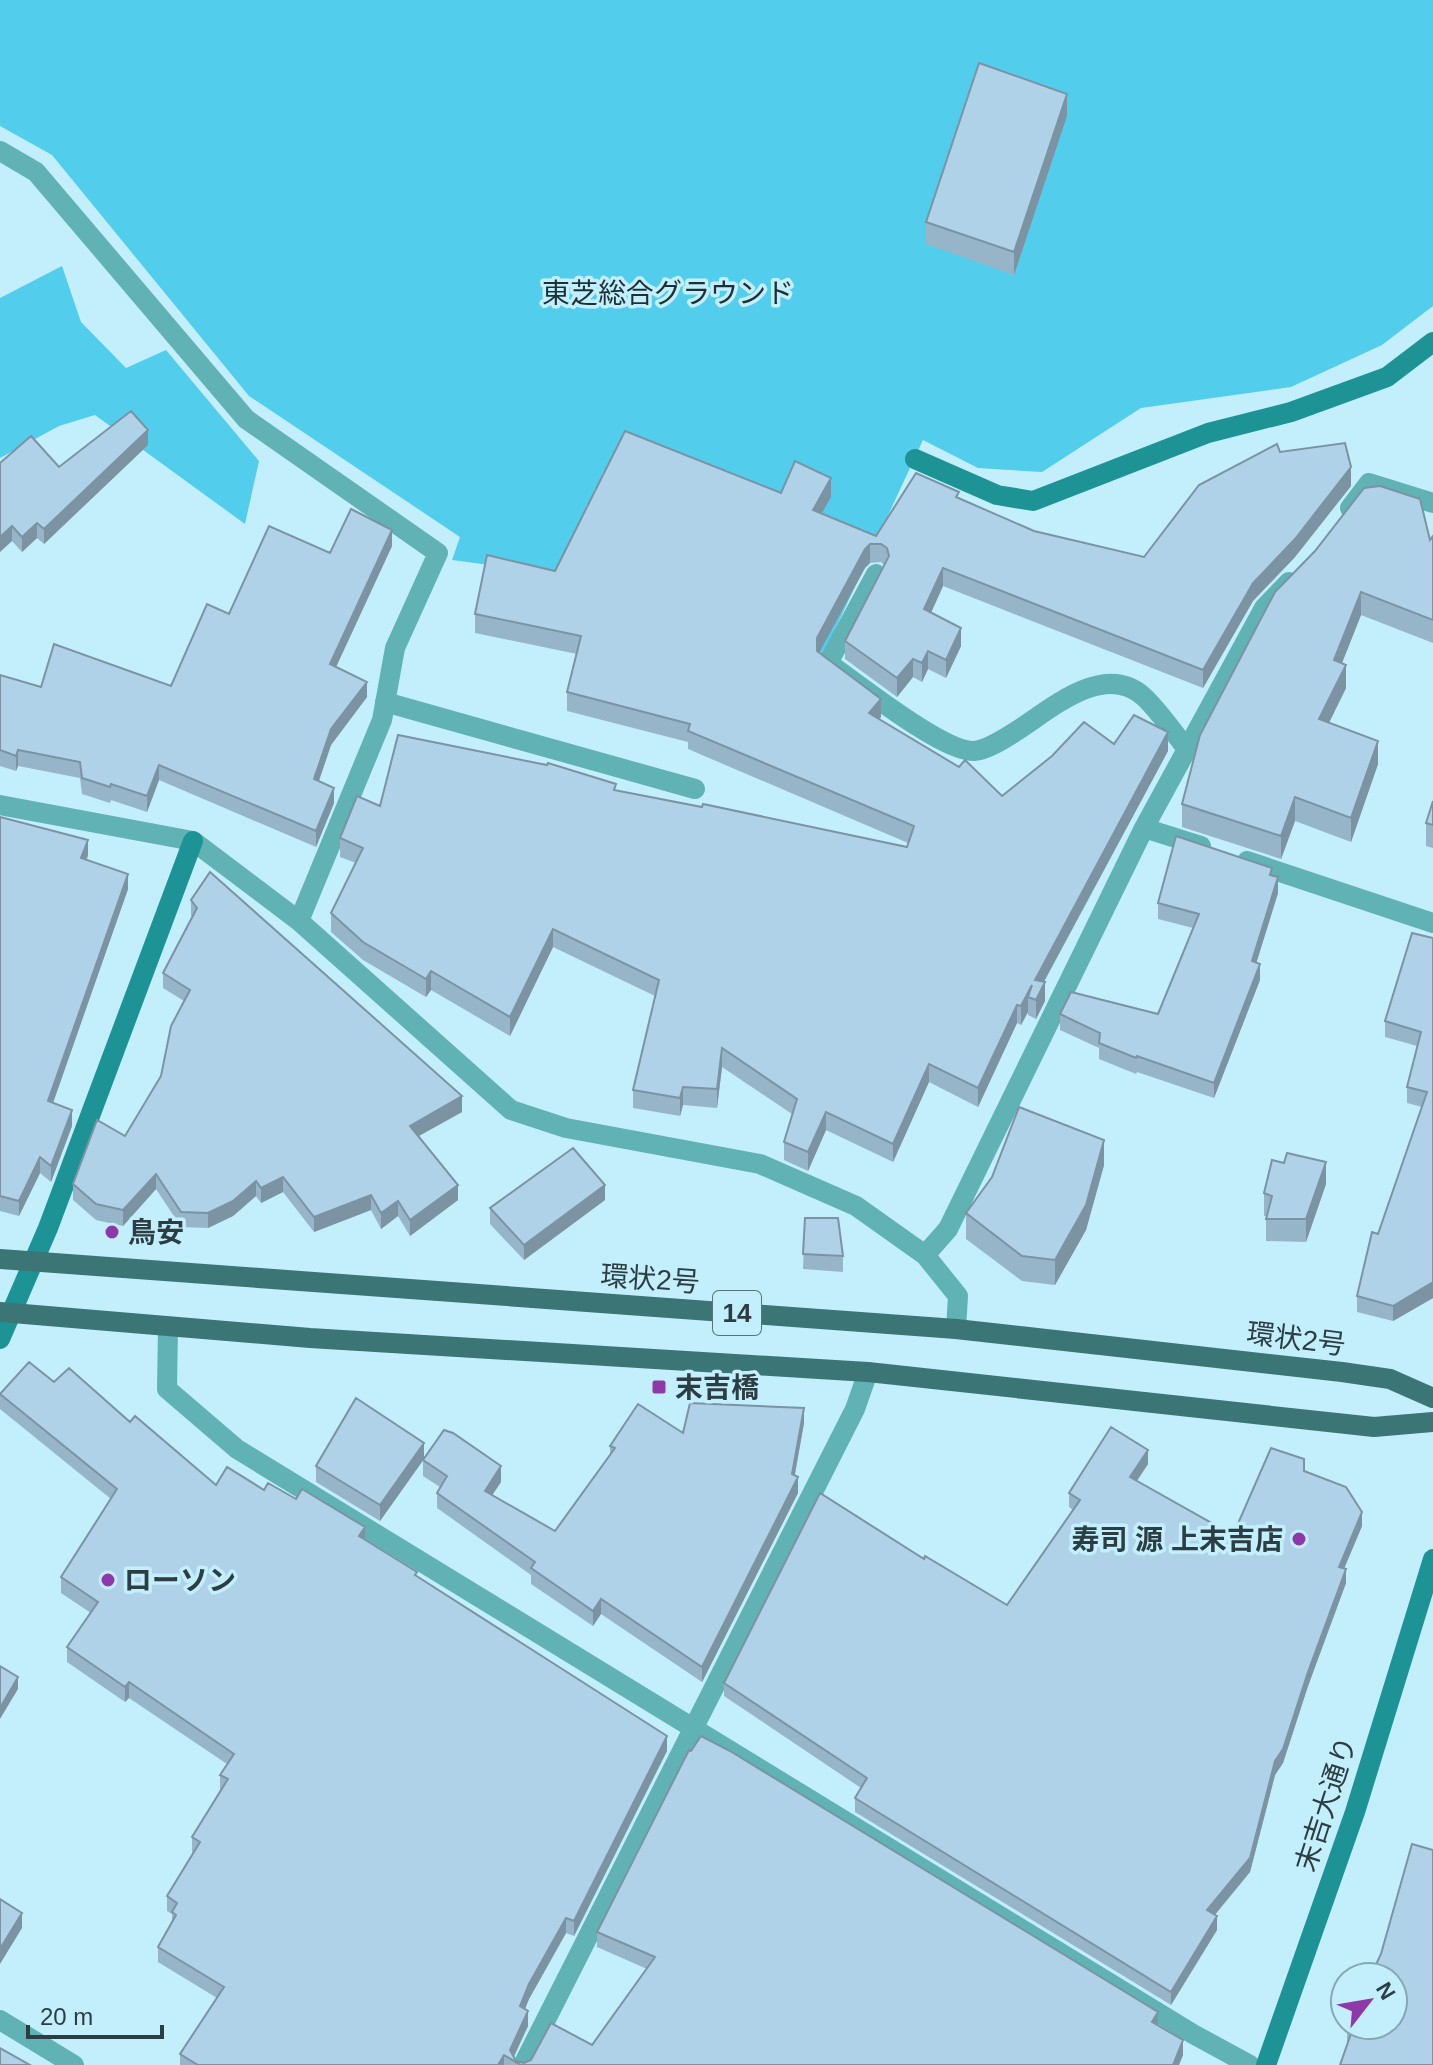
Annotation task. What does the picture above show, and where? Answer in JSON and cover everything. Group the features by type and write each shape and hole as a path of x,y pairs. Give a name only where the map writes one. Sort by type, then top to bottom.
{"main road":[{"name":"環状2号","path":"0,1259 956,1329 1342,1372 1390,1379 1433,1398"},
{"name":"14","path":"5,1313 471,1349 868,1372 1374,1427 1433,1422"}],"street":[{"path":"0,151 36,172 246,419 438,553 395,648 382,720 299,921"},
{"path":"915,459 997,495 1033,501 1208,433 1291,412 1387,377 1433,342"},
{"path":"1341,519 1369,483 1433,503"},
{"path":"925,1255 948,1229 1144,828 1264,608 1305,566"},
{"path":"876,574 828,663 946,744 974,751 1003,739 1080,691 1106,684 1125,686 1143,696 1187,749"},
{"path":"385,702 695,789"},
{"path":"0,805 193,841 299,921 511,1110 566,1128 760,1164 856,1206 925,1255 958,1296 956,1329"},
{"path":"1144,828 1433,923"},
{"path":"0,1339 5,1313 35,1261 193,841"},
{"path":"168,1327 167,1389 237,1449 1179,2026 1250,2065"},
{"path":"523,2065 855,1409 868,1372"},
{"name":"末吉大通り","path":"1266,2065 1355,1812 1433,1559"},
{"path":"0,2020 74,2065"}],"green space":[{"name":"東芝総合グラウンド","path":"0,0 1433,0 1433,306 1382,345 1291,387 1141,408 1042,472 978,468 923,440 820,662 633,584 452,560 460,537 249,396 52,155 0,126"},
{"path":"62,266 81,322 126,368 166,350 259,461 245,524 95,415 59,426 0,458 0,298"}],"building":[{"path":"979,63 1067,94 1014,252 926,222"},
{"path":"131,411 148,430 44,529 37,523 22,537 12,526 0,537 0,463 31,436 59,467"},
{"path":"625,431 781,493 795,461 831,478 813,510 876,536 916,473 959,492 956,497 1034,531 1144,557 1199,485 1277,444 1280,452 1345,443 1351,467 1295,539 1253,583 1203,670 943,568 924,609 961,628 946,660 928,651 922,663 913,659 897,678 845,641 889,556 887,548 881,544 870,544 865,549 817,638 817,651 881,699 869,713 959,767 965,760 1002,796 1052,756 1084,722 1114,744 1134,715 1168,732 1035,980 1045,982 1036,1000 1028,997 1032,985 1021,1006 1017,1005 978,1088 929,1064 893,1144 826,1112 808,1152 784,1142 797,1099 722,1048 717,1089 683,1087 680,1098 633,1090 659,980 553,929 510,1017 431,971 426,979 363,942 331,913 363,848 340,838 357,796 380,806 398,735 548,763 616,784 614,790 702,807 703,804 907,847 914,826 688,731 690,724 567,692 581,636 475,614 487,555 555,571"},
{"path":"1380,486 1420,499 1430,540 1433,536 1433,620 1361,592 1334,660 1346,665 1319,719 1378,741 1351,818 1295,797 1281,836 1182,804 1200,735 1275,592 1315,551 1364,488"},
{"path":"351,509 392,530 330,664 367,682 331,729 314,779 334,788 316,831 159,765 147,796 82,778 80,762 18,750 16,756 0,750 0,675 41,687 54,644 171,686 207,604 229,614 269,526 330,553"},
{"path":"1433,801 1433,825 1426,823"},
{"path":"0,817 88,840 81,858 128,874 48,1101 72,1110 51,1166 40,1157 19,1201 0,1196"},
{"path":"1176,836 1272,868 1270,875 1278,877 1252,961 1260,964 1214,1083 1099,1043 1100,1033 1060,1014 1071,992 1158,1014 1199,914 1158,903"},
{"path":"210,872 462,1096 410,1126 458,1185 410,1220 398,1201 381,1213 371,1195 314,1217 283,1177 261,1188 256,1181 233,1201 208,1213 181,1212 156,1174 123,1210 96,1204 73,1184 97,1120 125,1136 161,1076 171,1026 190,990 163,973 197,908 191,900"},
{"path":"1412,933 1433,938 1433,1282 1393,1306 1357,1296 1372,1232 1378,1234 1427,1092 1407,1087 1421,1032 1385,1021"},
{"path":"1019,1107 1104,1140 1086,1205 1055,1260 1022,1256 966,1213 992,1177"},
{"path":"573,1148 605,1185 524,1245 490,1208"},
{"path":"1287,1153 1326,1162 1306,1219 1266,1219 1272,1196 1264,1193 1272,1160 1284,1163"},
{"path":"805,1218 838,1218 843,1256 803,1254"},
{"path":"29,1362 54,1382 69,1368 130,1422 135,1416 216,1485 227,1467 264,1490 268,1483 296,1499 302,1489 365,1527 359,1536 417,1572 415,1575 667,1736 574,1921 566,1918 529,1984 520,2006 528,2011 510,2050 516,2061 524,2063 531,2060 551,2023 592,2045 655,1957 597,1932 689,1750 701,1736 1158,2012 1152,2022 1183,2040 1173,2065 521,2065 504,2055 498,2065 198,2065 180,2054 224,1987 158,1947 176,1915 172,1912 177,1903 167,1896 200,1842 192,1837 228,1779 220,1775 234,1754 129,1682 125,1687 67,1647 98,1602 61,1577 117,1489 0,1394"},
{"path":"356,1398 424,1443 380,1505 316,1466"},
{"path":"690,1403 804,1408 792,1474 798,1477 702,1667 601,1599 593,1611 531,1568 535,1562 437,1493 447,1476 423,1460 444,1430 453,1433 501,1466 485,1491 555,1531 615,1448 610,1446 638,1404 683,1433"},
{"path":"1111,1427 1148,1450 1130,1477 1233,1535 1271,1448 1304,1459 1304,1471 1346,1487 1362,1512 1339,1567 1346,1569 1283,1749 1275,1761 1250,1858 1207,1910 1217,1916 1171,1992 855,1798 867,1778 724,1683 820,1493 924,1559 925,1556 1007,1605 1080,1500 1069,1493"},
{"path":"0,1666 18,1677 0,1708"},
{"path":"1412,1844 1433,1850 1433,2065 1340,2065 1348,2041 1409,2041 1409,1961 1378,1961"},
{"path":"0,1899 22,1913 0,1949"},
{"path":"0,2048 30,2065 0,2065"}],"place":[{"name":"鳥安","path":"112,1232"},
{"name":"末吉橋","path":"659,1387"},
{"name":"寿司 源 上末吉店","path":"1299,1539"},
{"name":"ローソン","path":"108,1580"}]}
